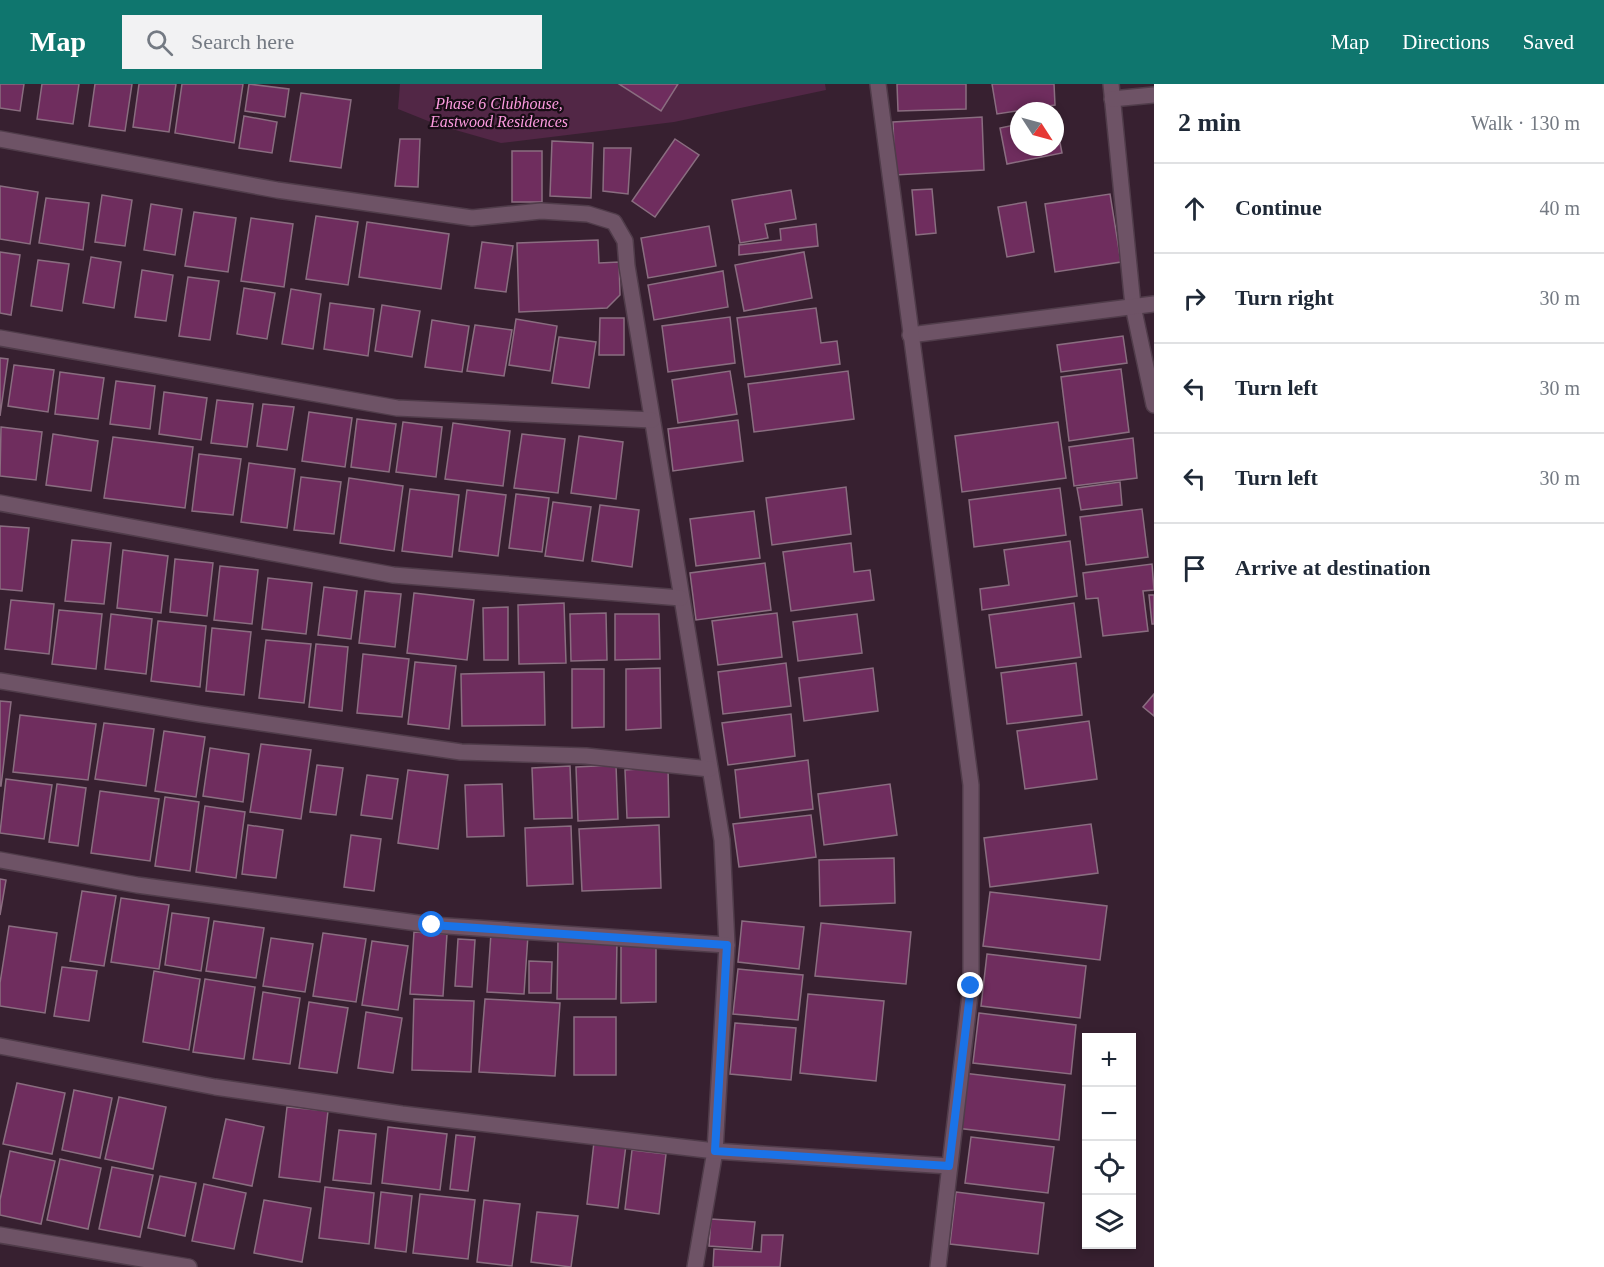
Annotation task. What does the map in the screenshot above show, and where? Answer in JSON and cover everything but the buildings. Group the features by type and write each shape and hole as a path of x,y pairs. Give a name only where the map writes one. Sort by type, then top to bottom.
{"street":[{"path":"878,84 971,785 971,986 938,1267"},
{"path":"1154,95 1112,91 1133,306 1154,405"},
{"path":"0,139 277,190 472,218 541,211 588,214 614,222 625,241 627,266 722,840 727,945 715,1151 695,1267"},
{"path":"910,335 1154,304"},
{"path":"0,338 397,408 652,420"},
{"path":"0,503 393,574 681,598"},
{"path":"0,681 200,714 461,752 586,756 710,769"},
{"path":"0,860 136,885 432,925 727,945"},
{"path":"0,1046 226,1089 402,1114 715,1151 949,1166"},
{"path":"0,1235 189,1267"}],"green space":[{"name":"Phase 6 Clubhouse, Eastwood Residences","path":"400,84 825,84 826,90 674,122 501,143 438,125 398,109"}],"route":[{"path":"432,925 727,945 715,1151 949,1166 971,986"}]}
